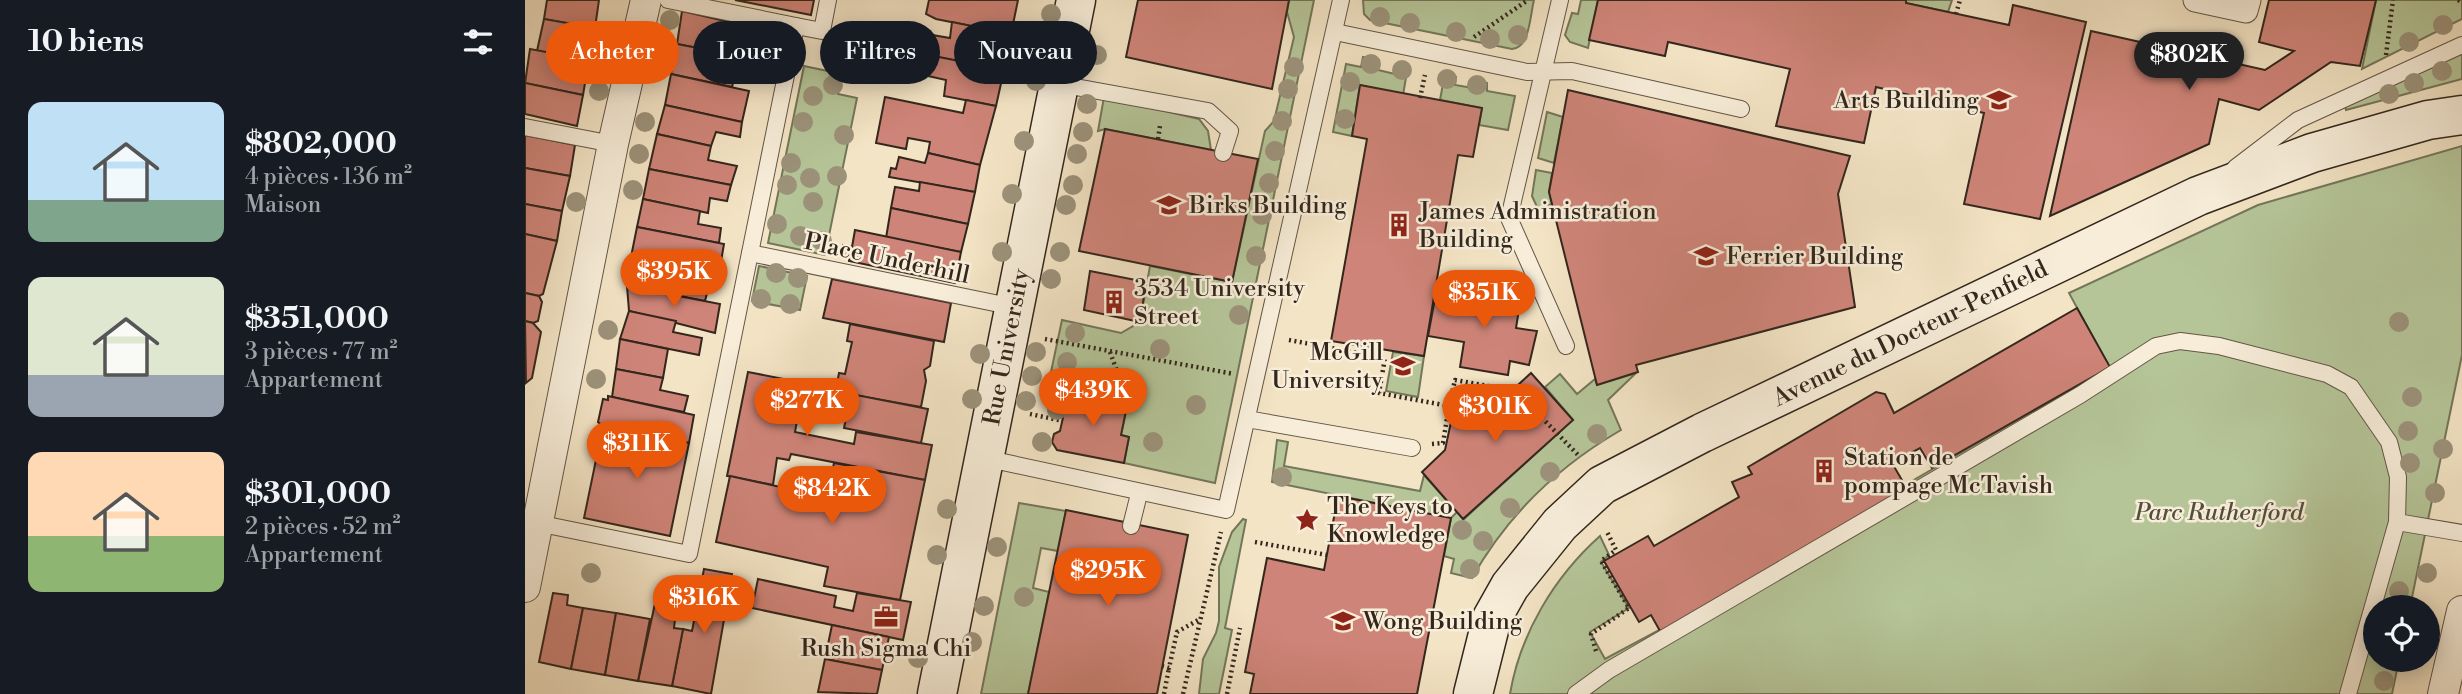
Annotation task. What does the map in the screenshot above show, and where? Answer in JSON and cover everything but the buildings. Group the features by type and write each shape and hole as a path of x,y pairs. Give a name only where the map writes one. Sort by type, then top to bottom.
{"main road":[{"name":"Rue University","path":"1072,21 1076,0"},
{"name":"Rue University","path":"936,694 1059,84"},
{"name":"Avenue du Docteur-Penfield","path":"1473,694 1492,618 1510,586 1560,524 1602,485 1702,433 2198,196 2312,153 2428,120 2462,115"}],"street":[{"path":"525,587 613,144 646,0"},
{"path":"2195,0 2246,11 2249,0"},
{"path":"2451,684 2462,611"}],"lane":[{"path":"669,0 772,21"},
{"path":"806,28 823,31 828,0"},
{"path":"984,458 1139,494 1226,510 1341,0"},
{"path":"1560,0 1509,218 1566,346"},
{"path":"1335,33 1527,72 1572,71 1741,109"},
{"path":"2198,196 2298,120 2462,45"},
{"path":"537,523 689,554 784,84"},
{"path":"1059,84 1208,111 1230,131 1223,153"},
{"path":"525,127 613,144"},
{"name":"Place Underhill","path":"750,253 1014,307"},
{"path":"1576,694 1609,670 2068,402 2156,346 2180,341 2219,346 2327,374 2351,387 2389,442 2399,477 2397,522 2348,694"},
{"path":"1247,419 1412,448"},
{"path":"1131,526 1139,494"},
{"path":"2397,522 2462,533"}],"path":[{"path":"1465,44 1528,0"},
{"path":"1957,14 1960,0"},
{"path":"2382,80 2393,0"},
{"path":"1045,339 1239,375"},
{"path":"1289,340 1385,358 1379,393 1449,406"},
{"path":"1110,352 1125,393 1116,403"},
{"path":"1412,448 1443,443 1455,380 1516,391 1581,458"},
{"path":"1030,414 1063,421"},
{"path":"1183,694 1226,510"},
{"path":"1599,659 1591,634 1629,608 1601,561 1616,550 1604,526"},
{"path":"1255,542 1327,555"},
{"path":"1164,694 1177,632 1200,618"},
{"path":"1227,694 1240,628"},
{"path":"1162,666 1169,668"}],"green space":[{"path":"1289,0 1314,0 1215,483 1124,463 1129,437 1121,435 1127,406 1048,386 1062,320 1121,333 1140,322 1150,266 1232,282 1265,131 1274,121 1294,37 1287,12"},
{"path":"1363,0 1534,0 1526,37 1518,47 1512,49 1370,20 1364,14"},
{"path":"1581,0 1598,0 1588,48 1570,42 1565,35 1572,13 1578,14"},
{"path":"1906,0 1952,0 1948,12 1906,3"},
{"path":"2376,0 2462,0 2462,19 2362,69"},
{"path":"2462,52 2462,79 2346,110 2345,106"},
{"path":"1363,57 1379,60 1378,70 1395,74 1397,64 1408,66 1403,95 1360,85 1352,136 1333,132 1346,64 1361,67"},
{"path":"806,66 820,69 820,84 840,84 838,94 857,98 825,255 768,243 800,84 806,84"},
{"path":"1445,73 1456,77 1455,85 1473,88 1475,79 1487,83 1487,91 1515,96 1508,130 1479,125 1482,108 1440,100"},
{"path":"1104,97 1199,119 1208,131 1211,150 1105,129 1098,131"},
{"path":"1547,112 1563,117 1554,163 1538,158"},
{"name":"Parc Rutherford","path":"2462,146 2462,355 2412,595 2363,595 2363,672 2397,672 2392,694 1510,694 1522,650 1541,608 1568,570 1600,536 1609,555 1601,562 1629,608 1590,632 1605,659 1659,630 1663,638 1910,493 1905,485 2109,367 2069,293 2258,205"},
{"path":"1536,170 1552,173 1549,192 1552,204 1538,209 1532,196"},
{"path":"759,266 807,276 800,310 752,301"},
{"path":"1393,352 1424,356 1418,397 1386,391"},
{"path":"1636,373 1608,400 1621,430 1576,460 1536,494 1501,533 1472,578 1451,573 1454,559 1444,556 1451,518 1457,512 1464,519 1573,420 1545,387 1560,374 1577,394 1595,379 1597,385"},
{"path":"1277,440 1288,442 1284,466 1420,491 1424,475 1447,501 1444,517 1272,482"},
{"path":"1019,503 1066,511 1058,551 1041,548 1033,588 1049,592 1028,694 981,694"},
{"path":"1243,519 1246,520 1225,628 1232,630 1219,694 1199,694 1203,659 1219,621 1219,567 1232,532"}],"place":[{"name":"Arts Building","path":"1999,100"},
{"name":"Birks Building","path":"1169,205"},
{"name":"James Administration Building","path":"1399,225"},
{"name":"Ferrier Building","path":"1706,256"},
{"name":"3534 University Street","path":"1114,302"},
{"name":"McGill University","path":"1403,366"},
{"name":"Station de pompage McTavish","path":"1824,471"},
{"name":"The Keys to Knowledge","path":"1307,520"},
{"name":"Rush Sigma Chi","path":"886,617"},
{"name":"Wong Building","path":"1343,621"}]}
